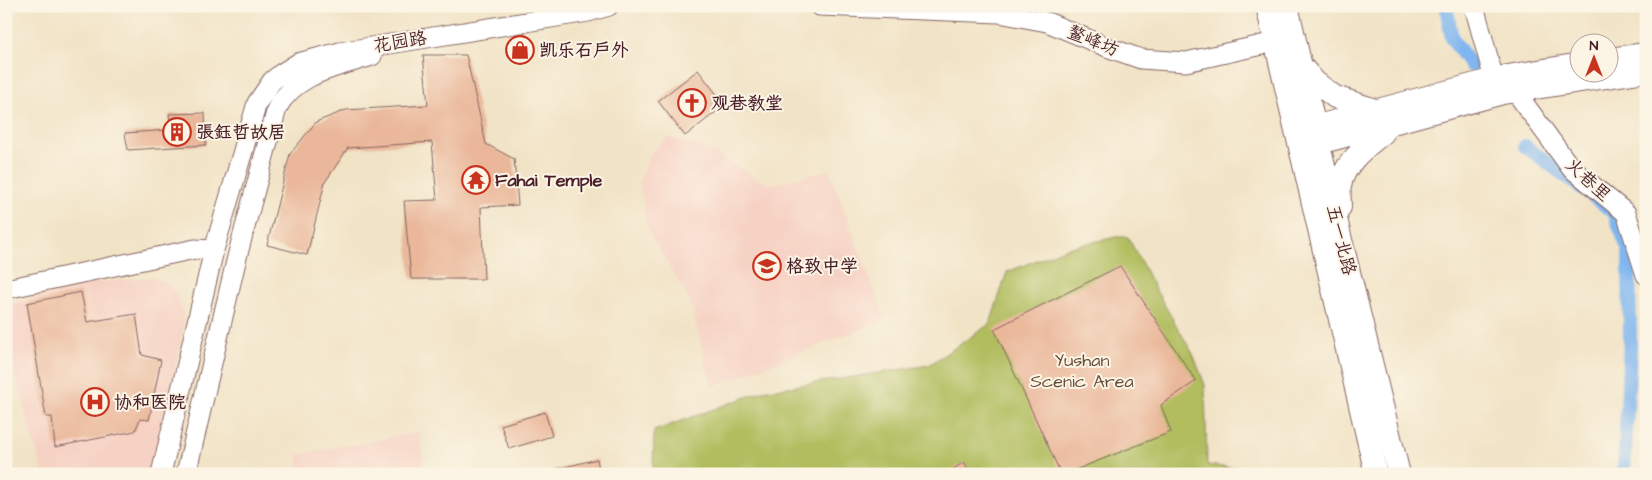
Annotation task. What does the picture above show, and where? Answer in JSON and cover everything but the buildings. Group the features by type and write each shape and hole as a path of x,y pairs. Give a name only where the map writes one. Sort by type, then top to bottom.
{"main road":[{"name":"五一北路","path":"1267,6 1275,42 1340,236 1399,474"},
{"name":"五一北路","path":"1286,6 1300,65 1307,137 1376,474"},
{"path":"1620,58 1646,54"},
{"path":"1300,65 1315,82 1336,97 1381,118 1494,79 1570,66"},
{"path":"1307,137 1381,118 1503,93 1646,71"},
{"path":"1340,236 1340,186 1349,165 1364,148 1384,133 1381,118"}],"street":[{"path":"443,34 588,12 609,6"},
{"name":"鳌峰坊","path":"820,6 999,13 1047,22 1141,59 1186,62 1275,42"},
{"path":"1474,6 1494,79"},
{"name":"花园路","path":"161,474 214,250 256,103 272,81 282,72 298,63 340,52 443,34"},
{"name":"花园路","path":"186,474 240,248 277,108 282,98 306,78 318,72 443,34"},
{"name":"火巷里","path":"1515,91 1571,168 1626,214 1646,275"},
{"path":"6,289 195,249 214,250"}],"shaded area":[{"name":"格致中学","path":"667,137 709,150 769,185 829,170 885,320 712,387 690,301 648,231 639,182 651,153"},
{"name":"协和医院","path":"153,277 167,283 174,291 181,306 184,325 151,474 43,474 6,342 6,306 82,284"},
{"path":"419,432 426,474 301,474 297,455"}],"green space":[{"name":"Yushan Scenic Area","path":"1116,237 1128,237 1154,287 1193,354 1205,385 1207,465 1283,474 650,474 653,469 654,431 763,391 929,365 990,324 1007,272 1067,248"}],"waterway":[{"path":"1446,6 1452,39 1471,65"},
{"path":"1525,146 1614,212 1629,251 1630,343 1624,474"}],"place":[{"name":"凯乐石户外","path":"520,50"},
{"name":"观巷教堂","path":"692,103"},
{"name":"張鈺哲故居","path":"177,132"},
{"name":"Fahai Temple","path":"476,180"},
{"name":"格致中学","path":"767,266"},
{"name":"协和医院","path":"95,402"}]}
